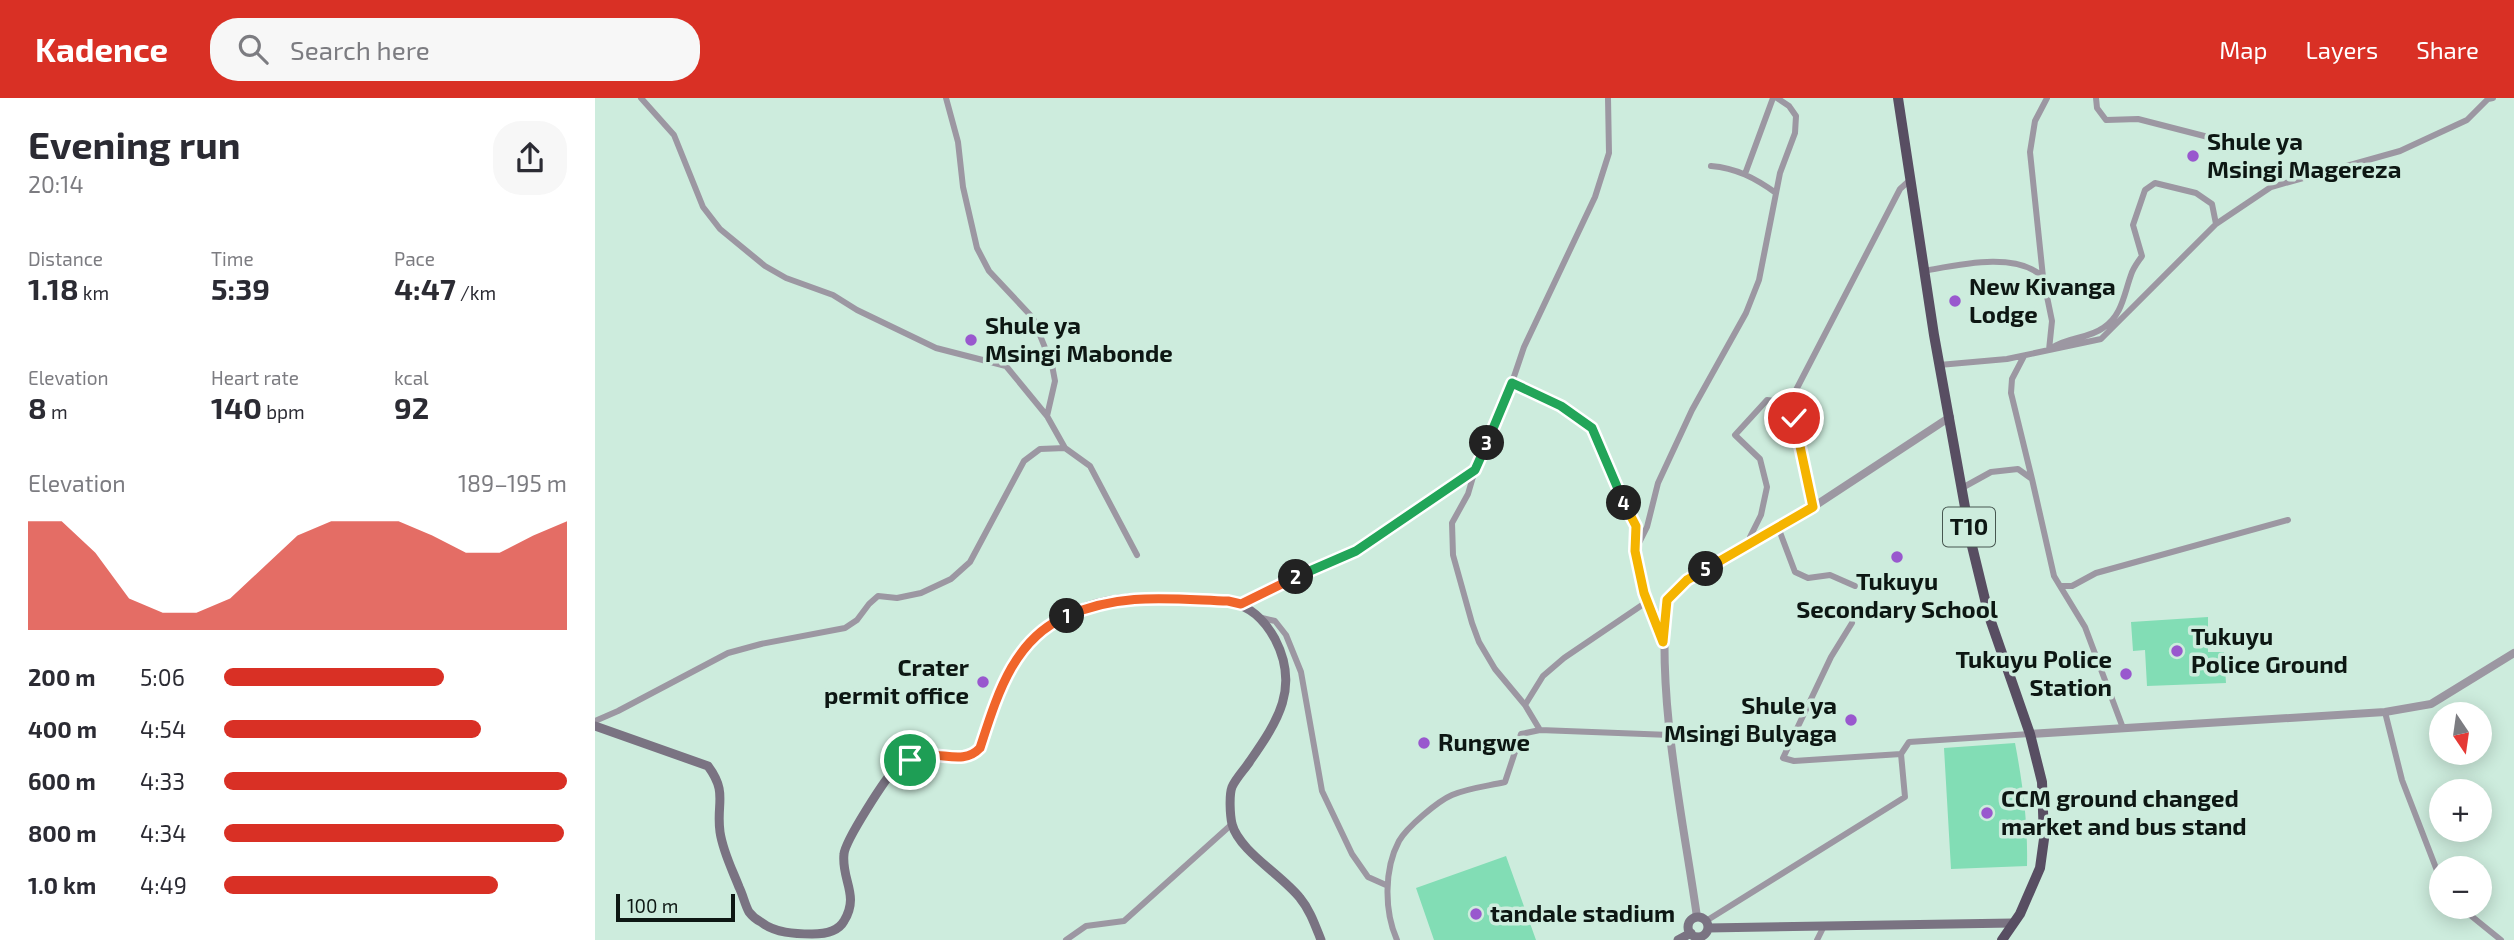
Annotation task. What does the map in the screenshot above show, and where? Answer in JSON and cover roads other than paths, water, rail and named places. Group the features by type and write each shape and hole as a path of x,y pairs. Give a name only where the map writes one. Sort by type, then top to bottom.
{"highway":[{"name":"T10","path":"1898,98 1939,365 1972,546 1989,616 2030,734 2042,782 2044,839 2040,868 2021,914 2001,940"}],"main road":[{"path":"595,724 708,766 718,780 721,792 720,828 723,848 750,913 773,930 823,934 840,928 850,911 851,898 844,854 852,833 895,769 925,755 963,758 973,755 980,748 999,690 1025,645 1053,622 1080,610 1131,598 1228,601 1241,604 1262,618 1283,655 1287,678 1282,705 1272,730 1231,788 1232,824 1240,840 1298,895 1307,907 1321,940"},
{"path":"1695,936 1689,925 1703,922 1824,926 2013,923"},
{"path":"1678,940 1703,935 1703,922"}],"street":[{"path":"641,98 674,135 703,207 720,229 765,266 786,278 833,295 857,310 936,348 1006,366 1047,416 1065,448 1090,466 1137,555"},
{"path":"946,98 958,142 963,187 977,248 989,271 1033,318 1052,365 1055,381 1047,416"},
{"path":"1540,730 1525,705 1495,669 1479,642 1453,555 1453,523 1502,412 1524,347 1595,197 1609,153 1608,98"},
{"path":"1635,551 1647,527 1658,483 1692,410 1746,313 1759,280 1780,173 1795,133 1796,116 1789,106 1775,98 1745,174"},
{"path":"2047,98 2035,121 2030,152 2043,277 2052,321 2049,351"},
{"path":"2096,98 2097,108 2106,120 2138,119 2251,148"},
{"path":"1939,365 2024,356 2101,339 2215,224 2271,187 2400,151 2467,120 2488,99 2493,98"},
{"path":"1711,166 1731,168 1776,193"},
{"path":"1813,507 1794,418 1796,390 1900,190 1911,179"},
{"path":"2049,351 2059,343 2085,337 2105,328 2121,309 2131,272 2142,256 2133,225 2145,190 2155,183 2196,193 2212,204 2215,224"},
{"path":"1924,271 1976,262 2025,265 2043,277"},
{"path":"2024,356 2012,379 2011,393 2054,576 2085,627 2123,728"},
{"path":"1512,383 1561,406 1592,428 1604,452 1616,488 1636,526 1635,551 1648,601 1663,642"},
{"path":"1751,543 1750,537 1761,515 1767,487 1760,459 1735,435 1767,400 1781,402 1794,418"},
{"path":"1950,417 1813,507 1687,580 1667,600 1663,642 1670,735 1703,922 1905,797 1901,754 1909,743 2385,712 2431,704 2514,653"},
{"path":"595,724 728,653 845,628 857,620 878,596 897,598 921,593 951,579 970,562 1024,461 1040,449 1065,448"},
{"path":"1962,488 1991,472 2018,469 2032,479"},
{"path":"1241,604 1356,551 1475,470"},
{"path":"2060,586 2072,586 2097,573 2288,520"},
{"path":"1778,527 1795,572 1808,578 1830,575 1855,586"},
{"path":"1525,705 1543,676 1550,670 1648,601"},
{"path":"1262,618 1275,621 1286,635 1301,672 1322,791 1352,854 1368,877 1386,886"},
{"path":"1852,622 1831,657 1783,758 1794,761 1901,754"},
{"path":"2385,712 2402,780 2431,856"},
{"path":"1397,940 1386,886 1399,840 1423,816 1452,795 1505,782 1521,734 1540,730 1670,735"},
{"path":"1066,940 1086,926 1124,921 1232,824"},
{"path":"2475,919 2501,940"},
{"path":"1817,940 1824,926"}],"place":[{"name":"Shule ya Msingi Magereza","path":"2193,156"},
{"name":"New Kivanga Lodge","path":"1955,301"},
{"name":"Shule ya Msingi Mabonde","path":"971,340"},
{"name":"Tukuyu Secondary School","path":"1897,557"},
{"name":"Tukuyu Police Ground","path":"2177,651"},
{"name":"Tukuyu Police Station","path":"2126,674"},
{"name":"Crater permit office","path":"983,682"},
{"name":"Shule ya Msingi Bulyaga","path":"1851,720"},
{"name":"Rungwe","path":"1424,743"},
{"name":"CCM ground changed market and bus stand","path":"1987,813"},
{"name":"tandale stadium","path":"1476,914"}]}
